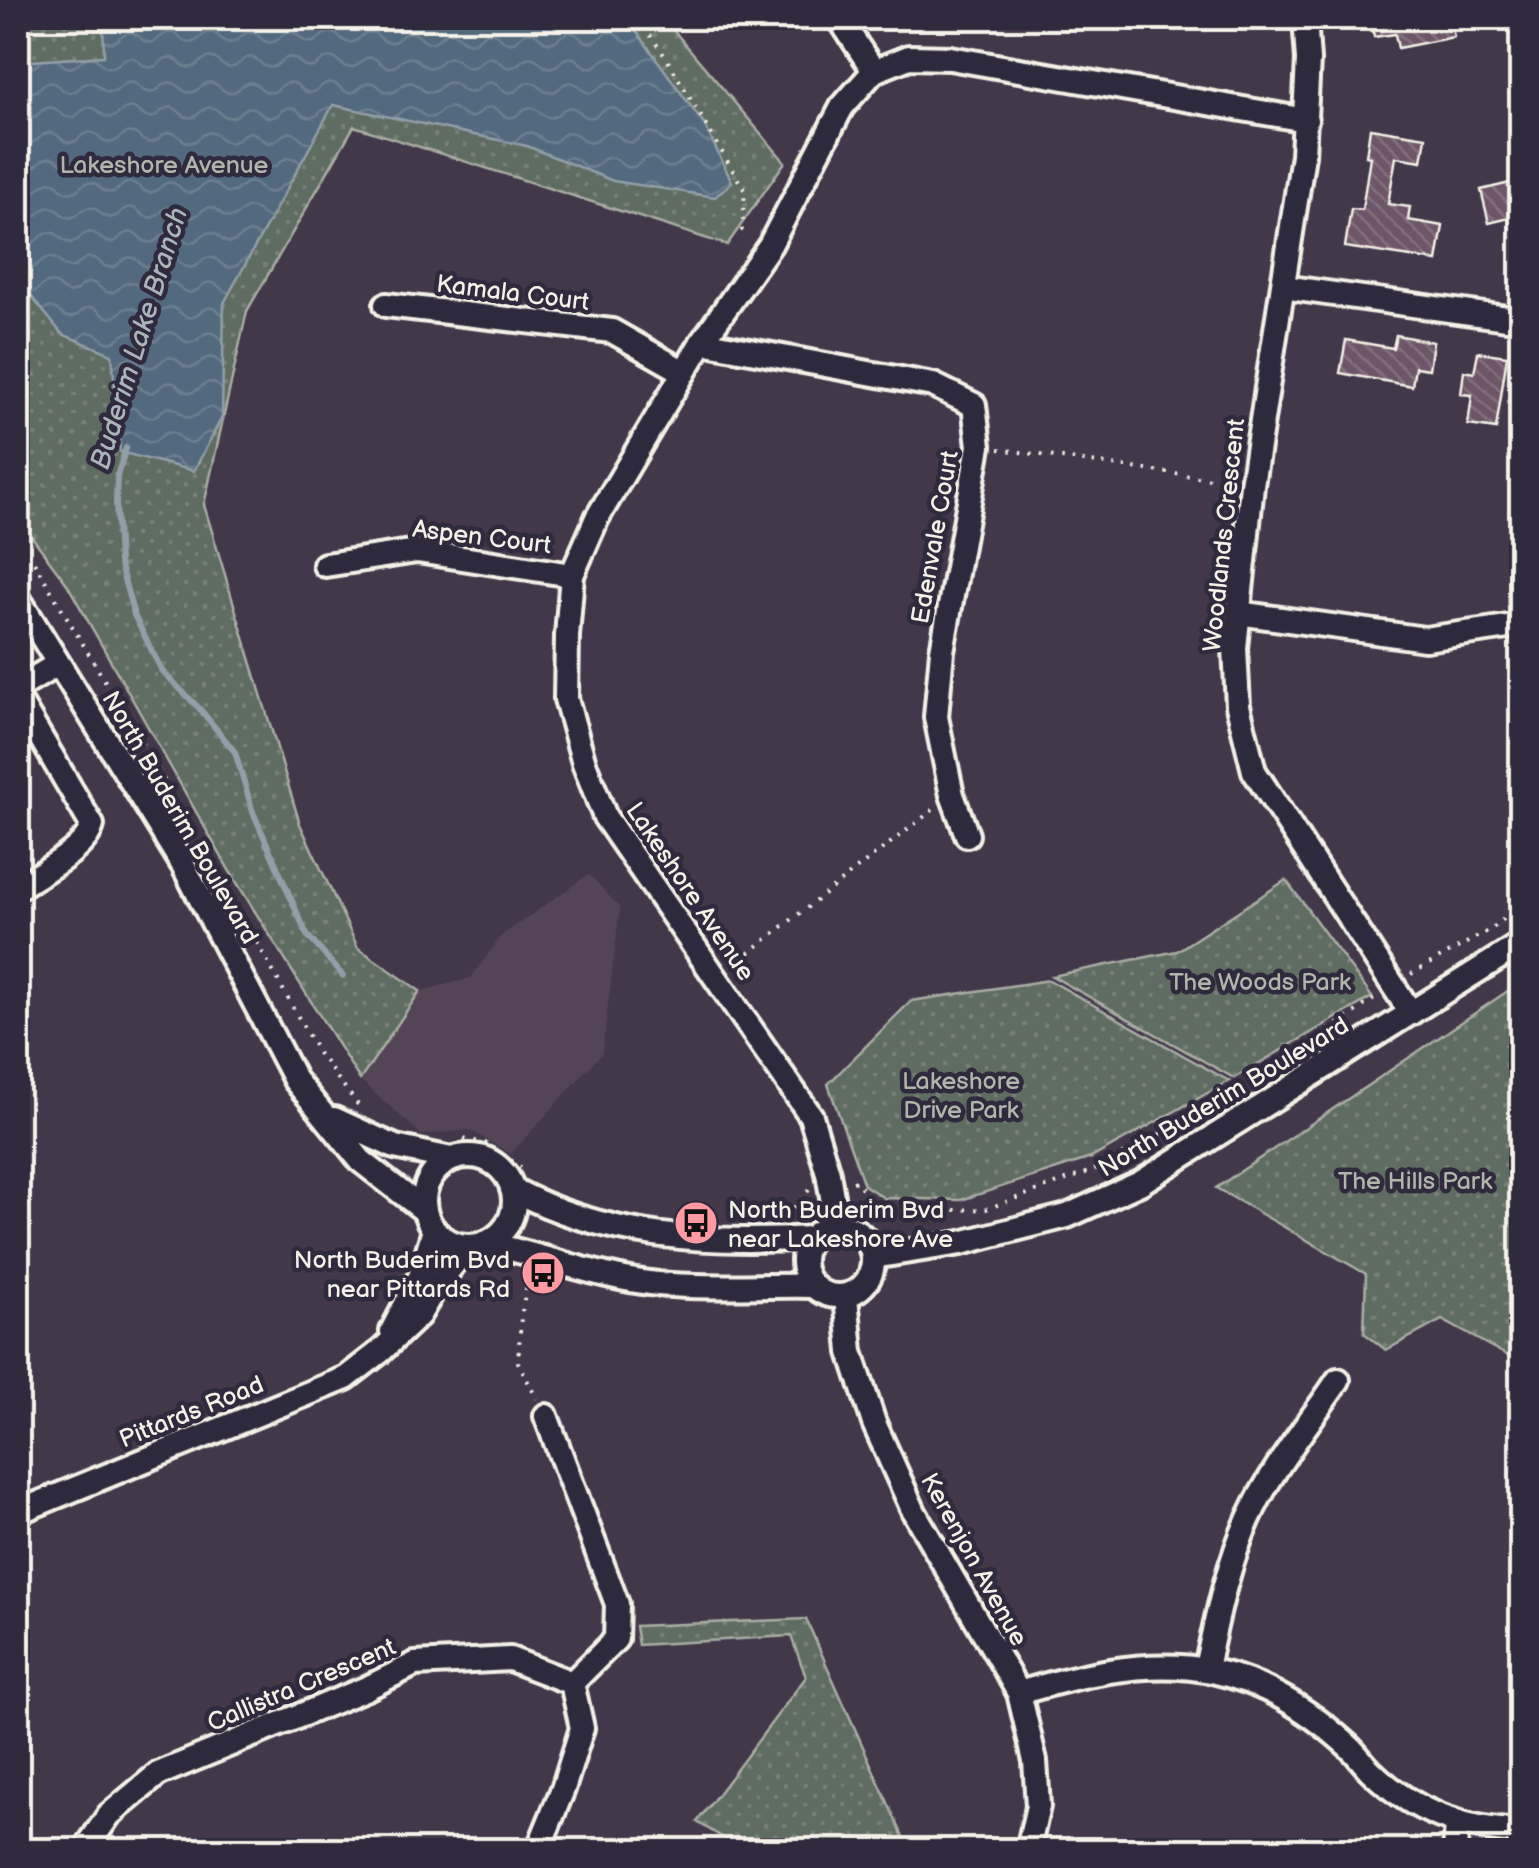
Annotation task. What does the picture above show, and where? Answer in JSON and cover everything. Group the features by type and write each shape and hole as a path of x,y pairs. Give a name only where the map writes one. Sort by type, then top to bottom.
{"street":[{"path":"838,18 874,71 909,57 950,58 1306,120"},
{"name":"Woodlands Crescent","path":"1305,18 1306,120 1252,485 1235,648 1238,706 1254,772 1411,1013"},
{"name":"Lakeshore Avenue","path":"837,1226 812,1116 605,816 584,763 566,699 567,636 572,575 597,518 702,342 770,245 842,106 874,71"},
{"path":"1283,287 1507,318 1522,315"},
{"name":"Kamala Court","path":"386,305 612,332 684,372"},
{"name":"Edenvale Court","path":"702,342 933,386 974,405 979,446 942,652 936,717 952,795 967,835"},
{"name":"Aspen Court","path":"325,564 417,551 572,575"},
{"name":"North Buderim Boulevard","path":"18,598 183,865 295,1080 361,1161 430,1220"},
{"path":"1238,613 1425,638 1522,625"},
{"path":"18,688 58,664"},
{"path":"18,700 92,825 91,832 76,848 18,888"},
{"name":"North Buderim Boulevard","path":"873,1257 961,1243 1067,1216 1099,1203 1140,1183 1522,943"},
{"name":"North Buderim Boulevard","path":"326,1116 395,1148 452,1149"},
{"path":"452,1149 488,1160 519,1180 548,1208 616,1228 735,1242 812,1238 837,1226 857,1232 873,1257 864,1286 846,1296 834,1296 813,1286 659,1284 599,1274 532,1252 444,1238 430,1220 424,1196 428,1180 452,1149"},
{"path":"477,1244 505,1227 519,1180"},
{"name":"Pittards Road","path":"381,1351 420,1278 430,1220"},
{"path":"812,1238 804,1257 807,1278 813,1286"},
{"name":"Pittards Road","path":"18,1512 346,1378 419,1315 477,1244"},
{"name":"Kerenjon Avenue","path":"846,1296 851,1352 874,1423 914,1512 1019,1693 1036,1761 1038,1806 1028,1850"},
{"path":"1206,1668 1222,1596 1250,1516 1266,1485 1338,1380"},
{"path":"538,1850 582,1728 572,1683 616,1639 617,1604 546,1416"},
{"name":"Callistra Crescent","path":"84,1850 109,1815 158,1774 367,1688 414,1664 510,1659 572,1683"},
{"path":"1019,1693 1084,1674 1129,1667 1206,1668 1261,1689 1321,1723 1399,1796 1434,1816 1458,1825 1522,1832"},
{"path":"1455,1850 1458,1825"}],"path":[{"path":"638,18 745,191 742,230 770,245"},
{"path":"979,446 1252,485"},
{"path":"18,535 215,866 318,1052 365,1114"},
{"path":"716,978 952,795"},
{"path":"777,1220 790,1214 807,1191 830,1185 857,1181 874,1206 921,1211 986,1209 1094,1170 1241,1090 1393,987 1493,928 1522,903"},
{"path":"452,1149 486,1143 519,1180"},
{"path":"528,1275 518,1362 546,1416"}],"shaded area":[{"path":"589,874 620,908 602,1053 511,1154 469,1130 422,1135 360,1080 420,991 471,978 501,936"}],"green space":[{"name":"Lakeshore Avenue","path":"18,18 663,18 785,162 727,245 354,126 247,311 204,505 300,824 358,948 420,991 360,1080 229,870 67,584 18,518"},
{"name":"The Woods Park","path":"1286,880 1372,997 1234,1078 1052,976 1177,951"},
{"name":"Lakeshore Drive Park","path":"1049,980 1229,1081 1091,1158 961,1200 884,1198 864,1185 828,1084 911,1001"},
{"name":"The Hills Park","path":"1521,982 1521,1363 1442,1320 1386,1350 1364,1333 1366,1274 1216,1188"},
{"path":"806,1619 909,1850 743,1850 697,1822 806,1677 791,1636 638,1645 635,1626"}],"water":[{"path":"103,18 627,18 705,126 732,182 715,197 613,181 527,146 333,105 224,303 222,417 194,471 120,452 112,354 62,334 18,280 18,62 104,56"}],"building":[{"path":"1371,18 1450,18 1454,37 1398,48 1395,34 1374,37"},
{"path":"1370,128 1426,137 1422,161 1396,157 1388,204 1410,207 1408,220 1443,226 1437,261 1345,247 1351,209 1362,210"},
{"path":"1522,180 1522,215 1489,223 1481,190"},
{"path":"1396,335 1433,342 1429,369 1415,367 1412,386 1340,373 1346,340 1393,348"},
{"path":"1478,352 1507,356 1496,429 1468,425 1472,395 1461,394 1464,371 1474,373"}],"waterway":[{"name":"Buderim Lake Branch","path":"126,448 117,476 116,504 119,562 134,615 162,671 235,752 253,812 307,935 343,976"}],"place":[{"name":"North Buderim Bvd near Lakeshore Ave","path":"696,1223"},
{"name":"North Buderim Bvd near Pittards Rd","path":"543,1273"}]}
